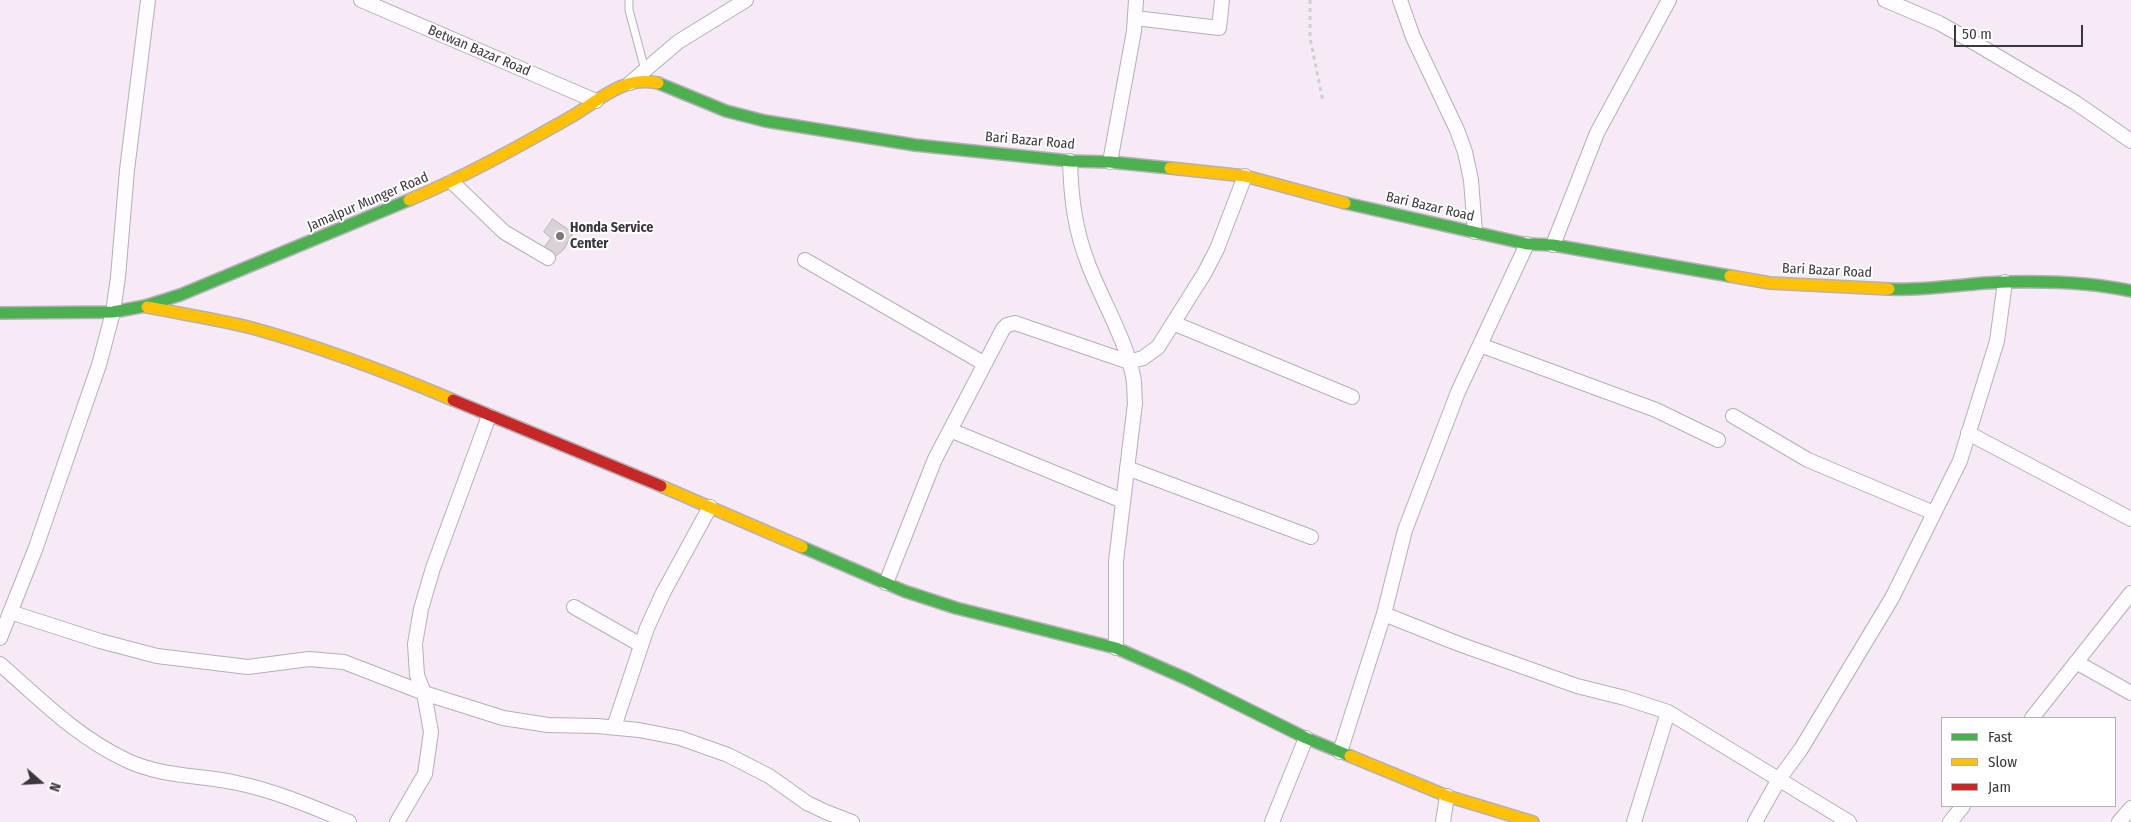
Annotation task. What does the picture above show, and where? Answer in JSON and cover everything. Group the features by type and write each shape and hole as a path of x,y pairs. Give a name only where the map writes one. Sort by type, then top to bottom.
{"street":[{"path":"0,638 35,550 99,366 113,312 118,277 126,170 148,0"},
{"name":"Betwan Bazar Road","path":"361,0 596,100"},
{"path":"629,84 678,42 746,0"},
{"path":"1110,162 1134,30 1136,0"},
{"path":"1135,18 1219,28 1222,0"},
{"path":"1400,0 1413,37 1450,115 1465,152 1471,180 1475,232"},
{"path":"1553,244 1597,133 1669,0"},
{"path":"1885,0 1939,24 1980,46 2076,103 2131,141"},
{"name":"Jamalpur Munger Road","path":"0,313 113,312 145,306 202,286 452,182 571,117 609,92 629,84 645,82 663,84 726,111"},
{"name":"Bari Bazar Road","path":"726,111 765,121 870,138 1070,161 1110,162 1244,176 1340,202 1527,244 1553,244 1770,283 1907,290 2006,282 2104,285 2131,291"},
{"path":"1070,161 1071,198 1077,230 1088,265 1129,362 1133,377 1135,403 1116,562 1116,648"},
{"path":"886,583 935,459 1003,329 1011,323 1129,362 1151,354 1158,348 1204,274 1217,249 1244,176"},
{"path":"452,182 504,232 548,258"},
{"path":"1340,752 1384,614 1405,530 1458,392 1527,244"},
{"path":"805,260 985,364"},
{"path":"2104,285 2122,278"},
{"path":"1755,822 1779,779 1801,749 1892,598 1960,461 1997,341 2006,282"},
{"path":"145,306 207,318 306,344 364,364 710,507 886,583 956,608 1116,648 1187,679 1306,738 1447,796 1533,822"},
{"path":"1173,323 1352,397"},
{"path":"1480,345 1656,410 1718,440"},
{"path":"397,822 425,774 431,732 424,693 417,675 415,644 421,609 432,568 489,416"},
{"path":"1733,416 1808,460 1934,513"},
{"path":"950,430 1123,501"},
{"path":"1968,433 2131,519"},
{"path":"1126,468 1312,537"},
{"path":"614,728 642,645 663,592 710,507"},
{"path":"2033,717 2131,593"},
{"path":"574,607 642,645"},
{"path":"10,612 100,641 157,656 248,667 309,659 344,662 424,693 503,718 548,725 639,730 680,738 728,755 769,776 807,803 852,822"},
{"path":"1384,614 1459,644 1577,686 1625,698 1668,712 1849,822"},
{"path":"2076,662 2131,693"},
{"path":"0,664 50,710 75,730 127,761 180,775 238,783 348,822"},
{"path":"1634,822 1668,712"},
{"path":"1272,822 1306,738"},
{"path":"1444,822 1447,796"},
{"path":"1950,822 1962,807"},
{"path":"2119,822 2131,808"}],"lane":[{"path":"629,0 645,70"}],"path":[{"path":"1310,0 1310,38 1323,100"}],"building":[{"name":"Honda Service Center","path":"553,219 573,233 564,249 555,257 543,249 551,238 544,232"}],"traffic: fast":[{"path":"658,83 726,111 765,121 915,145 1070,161 1110,162 1170,168"},
{"path":"0,313 113,312 145,306 180,295 409,200"},
{"path":"1345,203 1527,244 1553,245 1730,276"},
{"path":"1889,289 2036,282 2084,284 2131,291"},
{"path":"802,547 904,591 956,608 1116,648 1187,679 1306,738 1350,756"}],"traffic: slow":[{"path":"409,200 450,182 510,151 620,87 639,82 658,83"},
{"path":"1170,168 1245,176 1345,203"},
{"path":"1730,276 1770,283 1889,289"},
{"path":"147,307 226,322 278,335 354,361 453,400"},
{"path":"661,486 802,547"},
{"path":"1350,756 1447,796 1533,822"}],"traffic: jam":[{"path":"453,400 661,486"}],"place":[{"name":"Honda Service Center","path":"560,236"}]}
